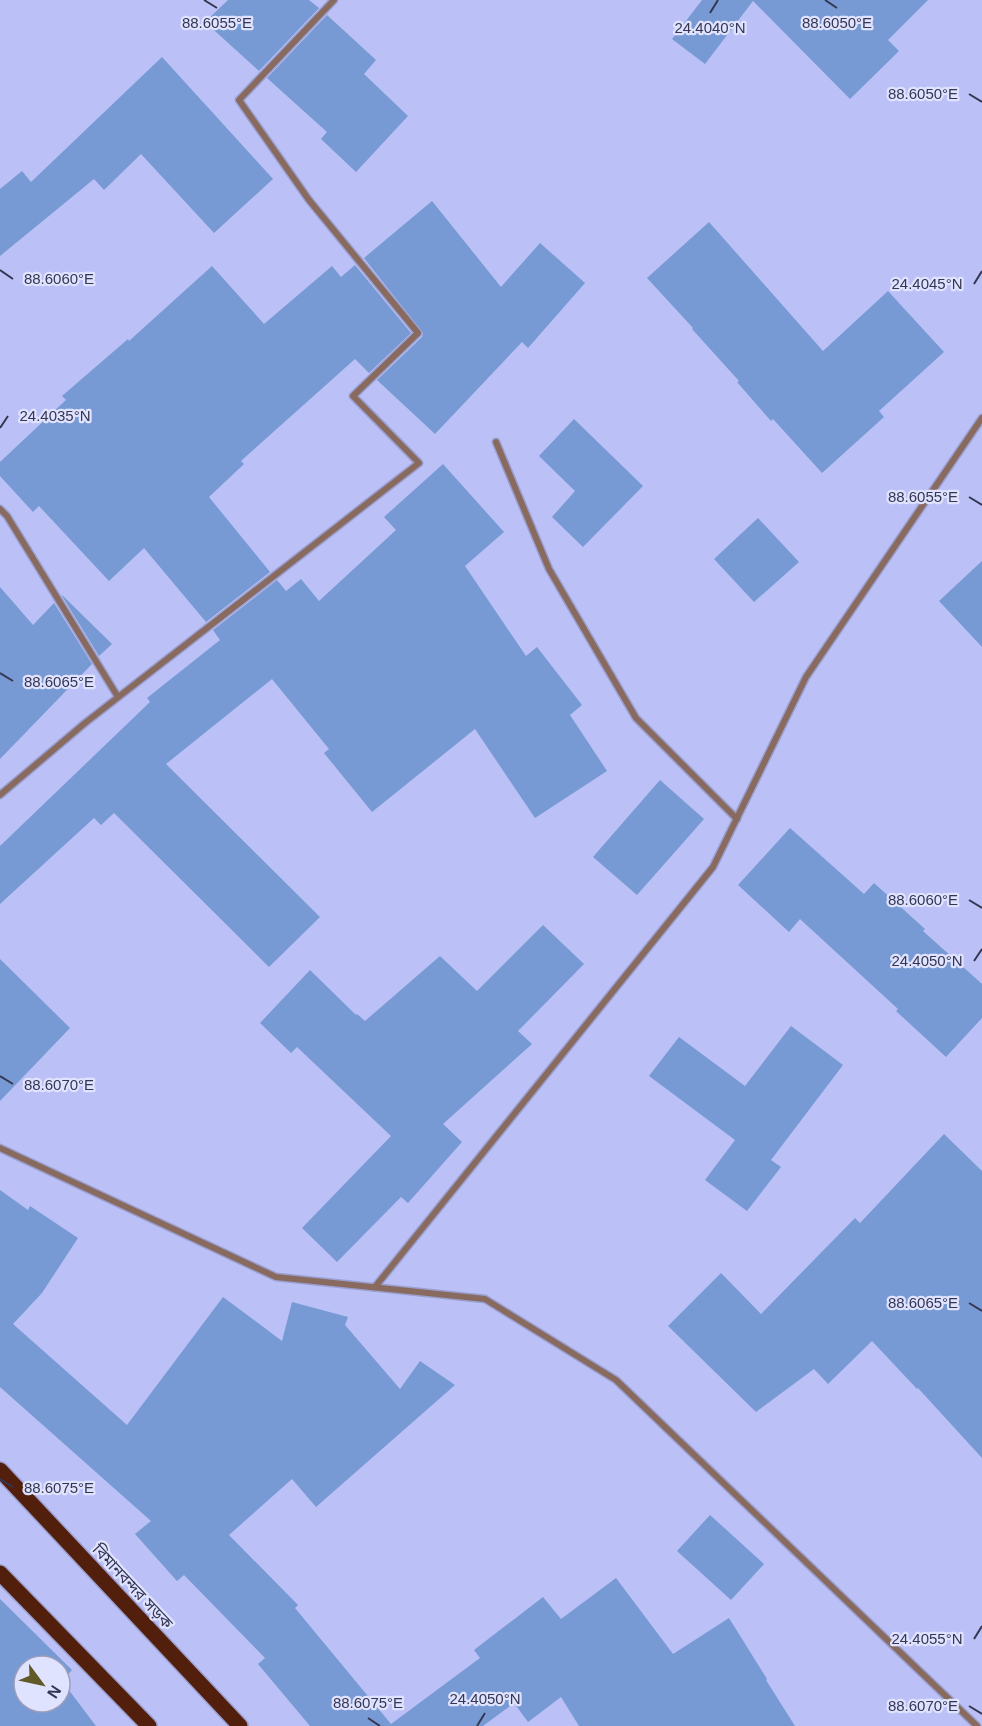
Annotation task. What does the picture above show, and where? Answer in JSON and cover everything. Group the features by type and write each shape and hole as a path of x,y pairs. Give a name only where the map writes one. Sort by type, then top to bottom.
{"main road":[{"name":"বিমানবন্দর সড়ক","path":"0,1470 240,1726"},
{"path":"0,1573 149,1726"}],"street":[{"path":"0,795 85,723 419,463 353,396 418,333 309,200 239,100 334,0"},
{"path":"375,1287 713,867 806,677 982,418"},
{"path":"496,442 549,569 636,718 737,819"},
{"path":"0,509 7,516 118,697"},
{"path":"0,1148 276,1277 485,1299 616,1380 977,1726"}],"building":[{"path":"228,0 309,0 319,8 259,71 205,22"},
{"path":"702,0 928,0 888,40 899,51 850,99 753,1 705,64 672,39"},
{"path":"327,15 376,60 364,74 408,116 356,172 321,139 327,132 267,78"},
{"path":"162,57 273,179 214,233 141,154 104,190 94,179 0,256 0,189 22,171 31,182"},
{"path":"432,201 501,287 540,243 585,283 528,348 522,342 435,434 377,380 422,337 423,333 364,258"},
{"path":"709,222 823,351 888,291 944,352 879,411 884,417 822,473 773,419 771,421 737,382 739,381 647,278"},
{"path":"355,265 411,333 369,373 355,359 241,461 244,464 209,497 270,572 206,622 144,548 109,581 39,506 33,512 0,476 0,462 66,400 62,396 128,339 129,341 212,266 264,324 332,266 341,277"},
{"path":"574,419 643,486 583,547 552,517 575,491 539,456"},
{"path":"443,464 504,532 465,566 526,656 537,647 582,705 570,715 607,771 535,818 475,729 372,812 324,753 329,749 272,679 166,764 320,917 269,967 114,813 101,825 94,818 0,904 0,846 150,702 147,698 220,640 213,630 277,580 286,591 301,579 319,601 396,530 384,517"},
{"path":"758,518 799,562 754,602 714,559"},
{"path":"982,561 982,647 939,601"},
{"path":"0,587 33,625 54,603 92,664 0,759"},
{"path":"62,596 112,644 99,656"},
{"path":"660,780 704,819 637,895 593,857"},
{"path":"790,828 864,894 874,883 982,984 982,1018 946,1057 896,1011 898,1009 800,919 789,932 738,885"},
{"path":"543,925 584,964 518,1031 532,1044 443,1124 462,1142 408,1203 401,1197 337,1262 302,1228 391,1136 297,1047 291,1053 260,1023 310,970 365,1021 440,956 477,991"},
{"path":"0,959 70,1028 0,1101"},
{"path":"791,1026 843,1065 771,1160 781,1167 747,1211 705,1180 735,1140 649,1076 679,1037 745,1086"},
{"path":"944,1134 982,1171 982,1458 872,1341 828,1384 814,1369 756,1412 668,1326 721,1273 761,1314 855,1218 860,1223"},
{"path":"0,1190 28,1210 30,1206 78,1238 42,1293 13,1324 127,1425 223,1297 282,1341 292,1302 348,1317 345,1325 400,1389 420,1361 455,1385 316,1507 292,1479 229,1535 298,1605 295,1608 391,1724 480,1658 474,1650 543,1597 561,1619 616,1578 673,1654 729,1618 795,1726 579,1726 561,1697 528,1722 514,1703 483,1726 310,1726 258,1664 265,1658 184,1575 177,1581 135,1534 151,1521 0,1387"},
{"path":"710,1515 764,1564 731,1600 677,1551"},
{"path":"0,1599 56,1654 12,1654 12,1714 72,1714 72,1694 96,1726 0,1726"}]}
